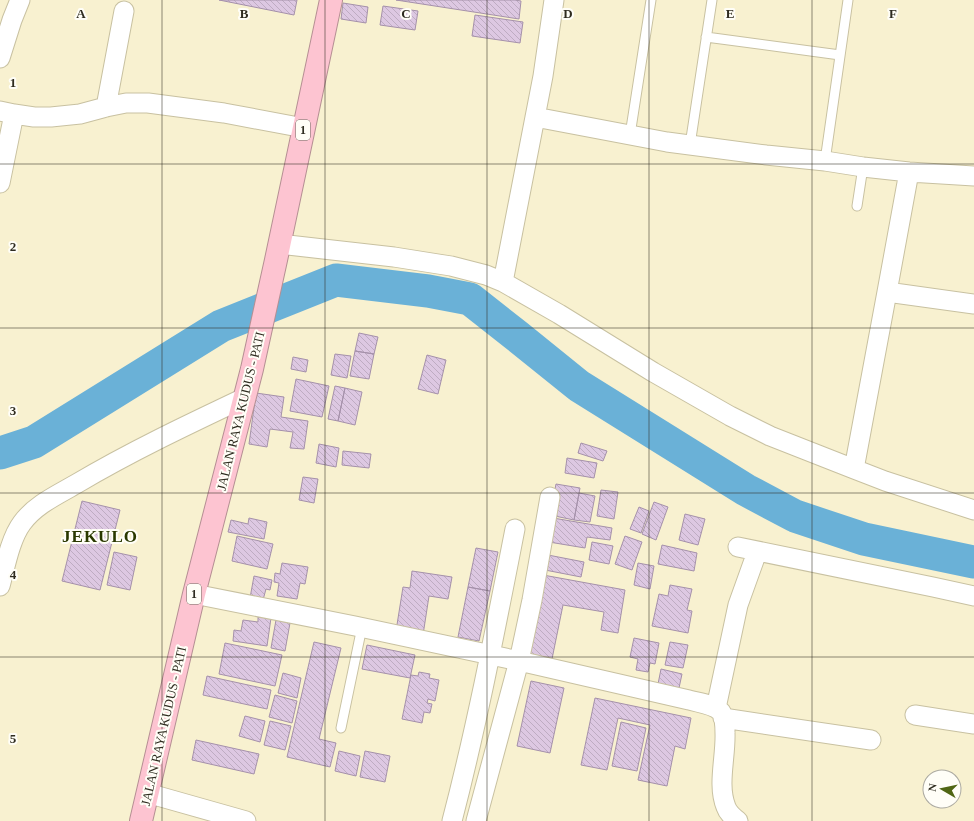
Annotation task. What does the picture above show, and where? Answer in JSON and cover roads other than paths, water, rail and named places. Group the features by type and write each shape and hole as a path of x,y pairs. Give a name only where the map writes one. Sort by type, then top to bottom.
{"highway":[{"name":"JALAN RAYA KUDUS - PATI","path":"141,821 194,594 252,369 331,0"}],"street":[{"path":"0,58 20,0"},
{"path":"503,282 543,76 554,0"},
{"path":"106,107 124,11"},
{"path":"0,183 7,113 34,117 51,117 80,114 126,103 148,103 224,113 304,128"},
{"path":"535,117 667,142 909,172 974,176"},
{"path":"854,470 909,172"},
{"path":"278,252 394,257 451,266 486,275 503,282 560,314 653,372 730,416 770,436 854,470 974,510"},
{"path":"887,292 974,304"},
{"path":"0,586 17,531 26,518 36,508 106,466 155,440 244,398"},
{"path":"452,821 462,782 505,658 532,600 550,497"},
{"path":"476,821 505,658 515,528"},
{"path":"738,547 974,596"},
{"path":"738,821 726,808 723,795 722,780 725,725 720,713 738,605 757,552"},
{"path":"194,594 362,627 505,658 689,700 720,713 870,740"},
{"path":"915,715 974,724"},
{"path":"147,793 246,821"}],"lane":[{"path":"630,135 651,0"},
{"path":"690,145 712,0"},
{"path":"825,161 848,0"},
{"path":"706,37 840,55"},
{"path":"857,206 864,166"},
{"path":"341,728 362,627"}],"waterway":[{"path":"0,453 34,442 221,326 336,280 428,291 470,299 579,386 746,490 795,516 864,539 974,562"}],"district":[{"name":"JEKULO","path":"100,536"}]}
